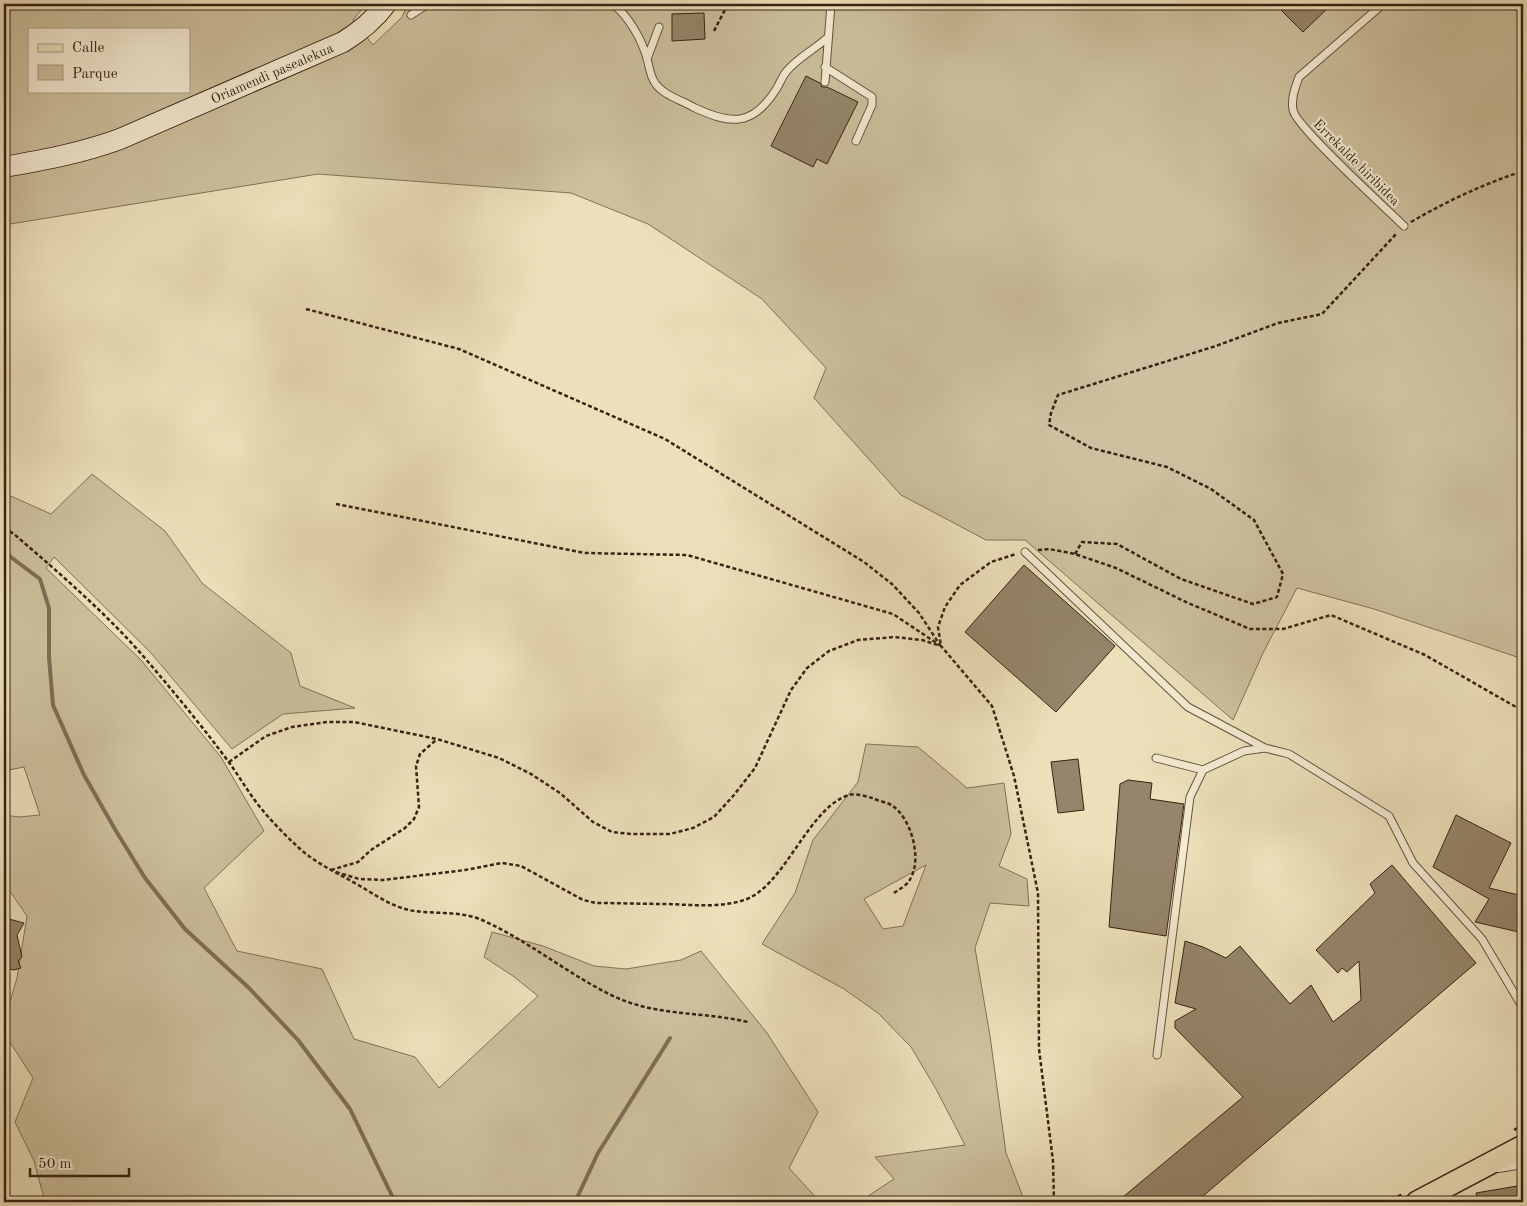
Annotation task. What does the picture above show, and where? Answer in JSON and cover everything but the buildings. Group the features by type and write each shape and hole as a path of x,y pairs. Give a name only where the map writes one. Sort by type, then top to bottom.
{"main road":[{"name":"Oriamendi pasealekua","path":"4,167 93,149 120,139 343,42 361,31 386,4"},
{"path":"1417,1202 1523,1146"}],"street":[{"path":"1482,1167 1523,1161"}],"lane":[{"path":"411,15 428,4"},
{"path":"613,4 633,27 641,40 655,83 666,93 696,108 723,118 737,120 754,115 794,62 815,49 827,38"},
{"path":"825,82 830,4"},
{"name":"Errekalde hiribidea","path":"1383,4 1299,77 1292,93 1293,112 1307,131 1404,226"},
{"path":"647,59 659,26"},
{"path":"825,67 872,97 872,105 856,141"},
{"path":"1025,552 1188,707 1265,748 1289,754 1389,816 1414,863 1482,939 1523,1008"},
{"path":"1156,758 1203,770 1244,751 1265,748"},
{"path":"1157,1055 1190,797 1203,770"}],"path":[{"path":"667,4 668,8"},
{"path":"714,31 728,4"},
{"path":"1075,554 1082,542 1117,544 1181,579 1253,604 1277,597 1283,574 1254,520 1211,489 1167,467 1091,448 1049,425 1058,394 1216,346 1278,323 1322,314 1404,226 1444,203 1495,180 1523,171"},
{"path":"306,309 459,349 665,439 864,562 892,584 919,613 941,646 992,706 1014,776 1038,894 1039,1049 1054,1161 1054,1202"},
{"path":"336,504 585,553 687,555 893,614 941,646"},
{"path":"4,528 14,534 72,584 144,656 229,762 260,808 299,848 330,871 359,885 383,900 411,911 450,914 480,919 536,949 610,995 637,1005 671,1012 725,1017 748,1022"},
{"path":"941,646 938,626 945,607 960,585 991,562 1025,552 1049,549 1075,554 1116,568 1188,603 1250,629 1283,629 1331,615 1425,655 1523,711"},
{"path":"229,762 266,736 292,727 327,722 354,722 437,739 499,758 530,774 560,793 593,822 612,832 670,834 693,828 714,817 734,795 755,768 791,690 807,668 828,651 858,640 894,637 922,640 941,646"},
{"path":"330,871 358,862 371,850 405,828 414,819 419,807 416,766 420,754 437,739"},
{"path":"330,871 359,879 382,880 465,870 502,863 521,866 583,900 596,903 710,905 731,903 749,898 767,884 818,819 834,804 850,794 865,796 893,806 906,822 915,845 915,866 908,882 894,893"}],"green space":[{"path":"4,4 366,4 353,20 373,45 402,17 408,4 1523,4 1523,659 1374,609 1297,588 1263,653 1233,720 1025,540 986,540 901,495 814,398 826,368 762,299 648,224 571,193 318,174 4,225 4,182 9,180 4,155"},
{"path":"92,474 165,531 202,583 291,653 300,686 355,708 283,714 232,749 151,653 54,557 46,568 141,660 221,757 264,831 204,888 237,951 322,969 354,1039 415,1057 439,1088 538,996 513,976 484,957 492,932 543,946 594,966 626,969 681,960 701,951 767,1033 818,1112 789,1168 820,1202 45,1202 34,1161 15,1122 33,1078 4,1033 4,1022 17,978 27,916 7,887 4,867 4,815 19,817 40,815 24,767 4,771 4,493 51,514"},
{"path":"866,744 918,747 967,788 1004,783 1011,834 999,866 1027,879 1029,906 990,903 975,948 990,1036 1006,1153 1025,1202 859,1202 894,1179 875,1157 965,1145 936,1089 911,1047 878,1013 844,989 762,944 795,893 813,840 858,782","holes":["926,865 903,926 883,929 864,899"]}],"waterway":[{"path":"4,552 40,579 49,608 49,657 53,705 84,775 116,831 145,878 185,929 249,988 298,1040 350,1109 395,1202"},
{"path":"575,1202 598,1153 670,1038"}]}
